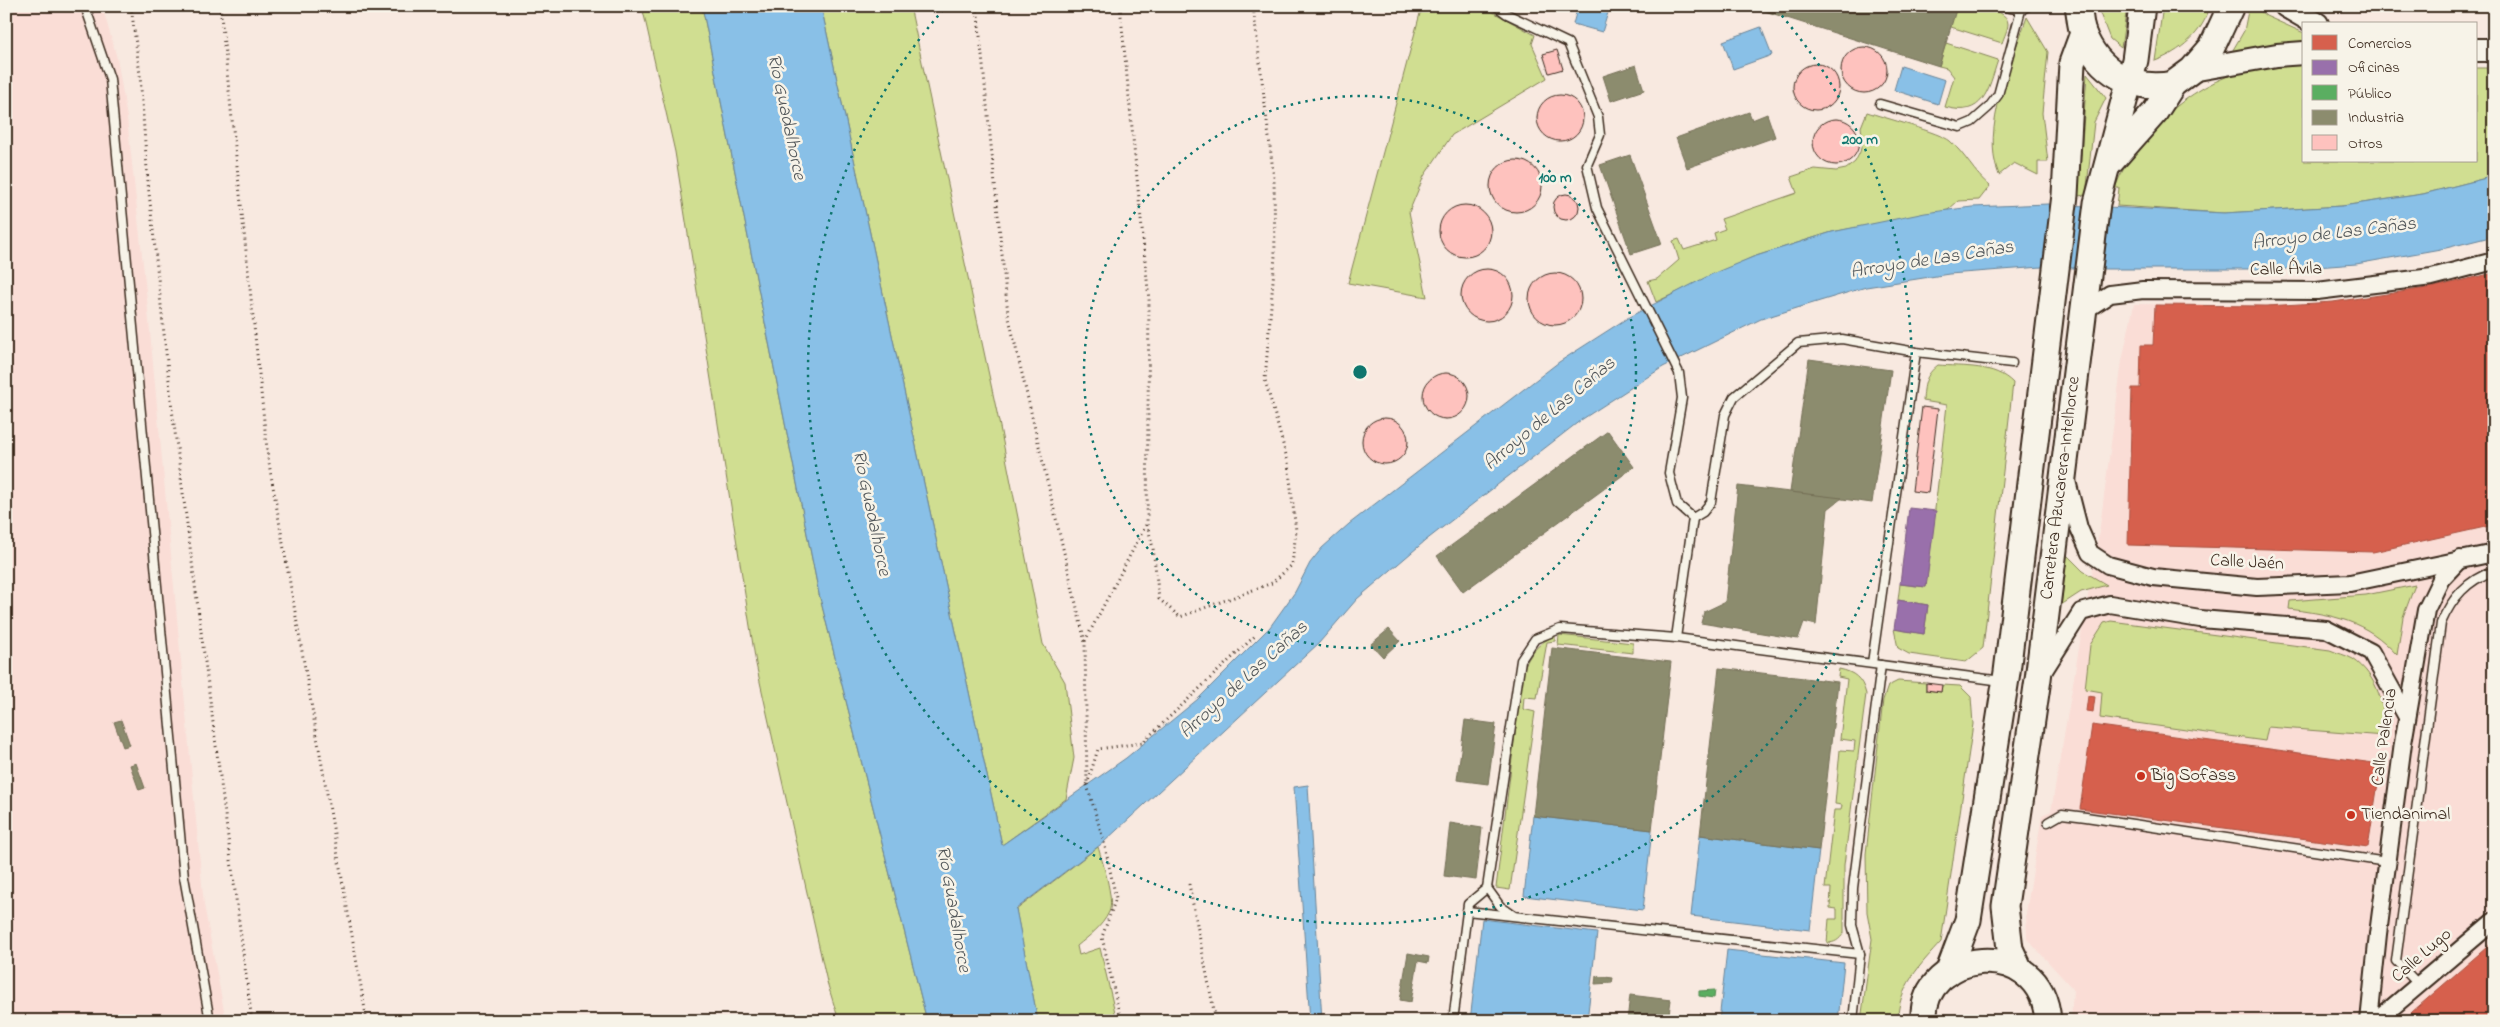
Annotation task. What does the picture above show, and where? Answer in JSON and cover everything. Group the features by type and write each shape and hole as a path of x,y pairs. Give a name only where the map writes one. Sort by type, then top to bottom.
{"main road":[{"path":"2078,6 2083,33 2096,56 2111,72 2128,82 2155,88 2183,77 2277,55 2302,53"},
{"name":"Carretera Azucarera-Intelhorce","path":"2020,970 2010,948 2005,906 2038,679 2097,203 2135,60 2142,6"},
{"path":"2106,168 2183,77 2212,47 2231,6"},
{"path":"2286,6 2314,22"},
{"name":"Carretera Azucarera-Intelhorce","path":"1948,972 1968,920 2006,681 2065,195 2072,63 2083,33"},
{"path":"2478,50 2494,50"},
{"path":"1924,1021 1924,1014 1932,991 1948,972 1970,962 1994,960 2020,970 2036,984 2047,1006 2048,1021"}],"street":[{"name":"Calle Ávila","path":"2082,312 2110,294 2144,290 2317,291 2432,277 2494,262"},
{"name":"Calle Jaén","path":"2064,467 2079,528 2090,553 2108,565 2153,577 2257,586 2350,583 2494,553"},
{"name":"Calle Palencia","path":"2369,1021 2387,862 2407,717 2426,610 2441,579 2460,559"},
{"path":"2038,679 2081,612 2110,604 2200,618 2326,629 2370,652 2407,717"},
{"name":"Calle Lugo","path":"2376,1021 2494,921"}],"lane":[{"path":"85,6 110,78 184,877 210,1021"},
{"path":"1496,6 1507,14 1568,44 1598,117 1600,135 1586,165 1590,188 1597,208 1642,302 1679,373 1682,398 1669,473 1677,504 1693,518"},
{"path":"2001,6 2021,10 2028,6"},
{"path":"1880,104 1960,127 1972,122 1989,107 1998,95 2021,10"},
{"path":"1693,518 1703,512 1711,502 1725,415 1734,397 1798,343 1842,339 1916,352 2012,363"},
{"path":"1872,664 1916,352"},
{"path":"1676,638 1693,518"},
{"path":"2419,985 2396,961 2440,624 2448,607 2463,587 2482,575 2494,571"},
{"path":"1453,1021 1468,904 1487,888 1520,660 1535,639 1560,629 1676,638 2006,681"},
{"path":"1853,1021 1860,954 1852,925 1853,888 1881,665"},
{"path":"2048,822 2062,814 2387,862"},
{"path":"1487,888 1500,906 1514,916"},
{"path":"1467,911 1860,954"}],"path":[{"path":"131,6 140,75 148,183 172,409 252,1021"},
{"path":"220,6 268,458 368,1021"},
{"path":"978,6 1008,314 1084,642 1087,785 1104,842 1116,898 1102,937 1121,1021"},
{"path":"1120,6 1149,300 1147,524 1153,548 1159,599 1180,617 1272,583 1292,565 1296,531 1288,462 1265,380 1275,256 1274,179 1253,6"},
{"path":"1084,642 1147,524"},
{"path":"1087,785 1098,749 1142,743 1256,635"},
{"path":"1189,884 1216,1021"}],"shaded area":[{"path":"6,6 102,6 117,58 127,118 147,300 204,905 226,1021 6,1021"},
{"path":"2358,6 2494,6 2494,12"},
{"path":"2494,273 2494,1021 2071,1021 2073,989 2027,939 2026,913 2042,815 2051,811 2100,526 2122,361 2134,304 2266,306 2333,302 2434,287"}],"green space":[{"path":"642,6 702,6 819,594 927,1021 839,1021 827,982 756,664 675,152"},
{"path":"821,6 910,6 999,422 1043,644 1065,682 1074,758 1066,799 1002,845"},
{"path":"1422,6 1482,6 1535,35 1532,44 1547,78 1452,135 1424,176 1409,212 1427,297 1348,283"},
{"path":"1944,6 1970,6 2000,13 2006,17 2008,24 2002,43 1951,27"},
{"path":"2097,6 2127,6 2121,48 2110,39"},
{"path":"2163,6 2210,6 2202,25 2182,47 2155,61"},
{"path":"2249,6 2254,6 2266,16 2302,32 2302,44 2252,48 2230,55 2244,31"},
{"path":"2027,17 2048,52 2042,113 2048,162 2038,162 2038,175 2014,163 1999,175 1994,157 1993,138 1996,117 2000,96"},
{"path":"1946,43 1998,60 1987,91 1976,105 1968,109 1945,107 1954,77 1947,68 1939,66"},
{"path":"2302,64 2302,162 2478,162 2478,68 2494,68 2494,176 2423,194 2342,206 2224,213 2117,206 2119,188 2115,188 2125,167 2138,146 2173,109 2215,82 2238,72 2277,65"},
{"path":"2087,74 2106,98 2094,122 2086,195 2078,196"},
{"path":"1867,112 1924,130 1950,141 1990,186 1979,200 1958,201 1948,210 1832,232 1753,257 1656,302 1648,281 1657,279 1679,260 1673,241 1679,239 1684,250 1716,240 1714,233 1725,229 1721,219 1797,193 1791,177 1815,169 1836,171 1846,169 1855,162 1860,152 1863,140 1861,127"},
{"path":"1938,365 1988,369 2006,377 2013,383 1983,648 1966,662 1909,654 1898,648 1894,629 1924,634 1928,605 1898,600 1900,584 1926,587 1947,405 1923,401 1926,381 1930,373"},
{"path":"2067,555 2083,571 2107,585 2081,592 2061,605"},
{"path":"2415,585 2403,617 2397,655 2373,634 2348,621 2289,609 2290,601 2366,595"},
{"path":"2111,621 2330,650 2347,656 2362,666 2369,674 2379,693 2384,715 2384,736 2268,727 2265,741 2100,718 2102,692 2085,689 2090,645 2104,623"},
{"path":"1559,635 1633,643 1633,653 1558,645"},
{"path":"1555,636 1555,641 1547,642 1537,698 1524,697 1523,709 1535,712 1510,890 1496,888 1523,670 1535,649"},
{"path":"1839,669 1857,677 1866,694 1844,865 1844,933 1837,941 1827,943 1829,919 1837,919 1837,909 1830,908 1831,888 1825,888 1834,810 1841,810 1842,805 1835,804 1840,750 1854,751 1855,741 1840,739 1847,679 1838,677"},
{"path":"1898,681 1926,683 1926,690 1941,692 1942,685 1960,686 1971,697 1973,724 1941,942 1918,968 1906,987 1901,998 1898,1021 1861,1021 1872,939 1867,912 1866,854 1883,700 1888,686"},
{"path":"1098,847 1107,880 1110,899 1109,912 1095,931 1077,946 1079,955 1100,948 1117,1021 1038,1021 1016,910"}],"water":[{"path":"702,6 821,6 1002,845 1126,758 1198,699 1270,627 1295,592 1310,563 1322,548 1349,524 1559,362 1629,317 1712,274 1753,257 1832,232 1925,213 1972,207 2048,204 2224,213 2342,206 2423,194 2494,176 2494,236 2446,248 2356,264 2290,269 2042,267 1949,274 1866,287 1761,319 1663,367 1581,420 1425,541 1357,599 1319,643 1104,842 1016,909 1038,1021 927,1021 819,594"},
{"path":"1578,6 1610,6 1602,32 1573,24"},
{"path":"1761,27 1772,55 1733,69 1723,41"},
{"path":"1901,66 1945,80 1938,104 1894,90"},
{"path":"1308,785 1322,1021 1310,1021 1294,787"},
{"path":"1533,816 1652,830 1643,910 1524,896"},
{"path":"1700,835 1819,850 1810,930 1691,916"},
{"path":"1482,919 1597,933 1587,1021 1470,1021"},
{"path":"1727,950 1844,963 1838,1021 1719,1021"}],"building: Comercios":[{"path":"2494,273 2494,525 2373,552 2128,545 2132,388 2140,388 2141,345 2153,345 2155,305 2266,306 2333,302 2434,287"},
{"path":"2088,696 2095,697 2093,712 2086,711"},
{"path":"2092,725 2381,764 2368,847 2080,809"},
{"path":"2494,941 2494,1021 2404,1021 2412,1012"}],"building: Oficinas":[{"path":"1909,508 1936,511 1926,587 1900,584"},
{"path":"1898,600 1928,605 1924,634 1894,629"}],"building: Público":[{"path":"1715,990 1714,998 1699,996 1699,991"}],"building: Industria":[{"path":"1734,6 1944,6 1956,10 1939,66 1752,7 1750,11"},
{"path":"1636,65 1644,90 1611,101 1603,76"},
{"path":"1749,112 1752,120 1767,114 1775,137 1687,168 1676,138"},
{"path":"1630,155 1662,244 1631,254 1600,165"},
{"path":"1809,359 1891,370 1872,503 1790,492"},
{"path":"1608,431 1634,467 1463,592 1437,556"},
{"path":"1738,486 1842,498 1828,509 1816,625 1804,622 1798,639 1701,623 1704,612 1725,602"},
{"path":"1389,629 1400,641 1383,657 1371,644"},
{"path":"1552,648 1671,662 1652,830 1533,816"},
{"path":"1719,668 1838,682 1819,850 1700,835"},
{"path":"121,720 130,745 123,747 114,722"},
{"path":"1465,720 1496,724 1488,784 1457,780"},
{"path":"136,763 145,788 139,790 130,765"},
{"path":"1450,823 1482,828 1476,880 1444,876"},
{"path":"1408,953 1429,957 1428,963 1418,961 1411,1002 1400,1000"},
{"path":"1596,976 1613,978 1612,983 1595,984"},
{"path":"1630,995 1671,1000 1668,1021 1627,1021"},
{"path":"1593,1014 1610,1017 1610,1021 1592,1021"}],"building: Otros":[{"path":"1860,47 1868,47 1877,51 1883,57 1887,70 1883,83 1877,89 1868,93 1860,93 1851,89 1845,83 1841,74 1841,66 1845,57 1851,51"},
{"path":"1557,50 1563,69 1549,73 1543,54"},
{"path":"1812,64 1820,64 1829,68 1835,74 1839,87 1835,100 1829,106 1820,110 1812,110 1803,106 1797,100 1793,91 1793,83 1797,74 1803,68"},
{"path":"1556,95 1564,95 1573,99 1579,105 1583,118 1579,131 1573,137 1564,141 1556,141 1547,137 1541,131 1537,122 1537,114 1541,105 1547,99"},
{"path":"1832,119 1840,119 1849,123 1855,129 1859,142 1855,155 1849,161 1840,165 1832,165 1823,161 1817,155 1813,146 1813,138 1817,129 1823,123"},
{"path":"1511,160 1521,160 1535,167 1542,181 1542,191 1535,205 1521,212 1511,212 1501,208 1494,201 1490,191 1490,181 1494,171 1501,164"},
{"path":"1566,194 1575,198 1579,207 1575,216 1566,220 1557,216 1553,207 1557,198"},
{"path":"1460,205 1470,205 1484,212 1491,226 1491,236 1484,250 1470,257 1460,257 1450,253 1443,246 1439,236 1439,226 1443,216 1450,209"},
{"path":"1482,269 1492,269 1506,276 1513,290 1513,300 1506,314 1492,321 1482,321 1472,317 1465,310 1461,300 1461,290 1465,280 1472,273"},
{"path":"1550,273 1560,273 1574,280 1581,294 1581,304 1574,318 1560,325 1550,325 1540,321 1533,314 1529,304 1529,294 1533,284 1540,277"},
{"path":"1442,373 1450,373 1459,377 1465,383 1469,396 1465,409 1459,415 1450,419 1442,419 1433,415 1427,409 1423,400 1423,392 1427,383 1433,377"},
{"path":"1922,407 1938,409 1928,493 1912,491"},
{"path":"1381,418 1389,418 1398,422 1404,428 1408,441 1404,454 1398,460 1389,464 1381,464 1372,460 1366,454 1362,445 1362,437 1366,428 1372,422"},
{"path":"1926,683 1942,685 1941,692 1926,690"}],"place":[{"name":"Big Sofass","path":"2141,776"},
{"name":"Tiendanimal","path":"2351,815"}],"water label":[{"name":"Río Guadalhorce","path":"786,117"},
{"name":"Arroyo de Las Cañas","path":"2334,234"},
{"name":"Arroyo de Las Cañas","path":"1932,260"},
{"name":"Arroyo de Las Cañas","path":"1550,414"},
{"name":"Río Guadalhorce","path":"871,513"},
{"name":"Arroyo de Las Cañas","path":"1244,680"},
{"name":"Río Guadalhorce","path":"953,909"}]}
